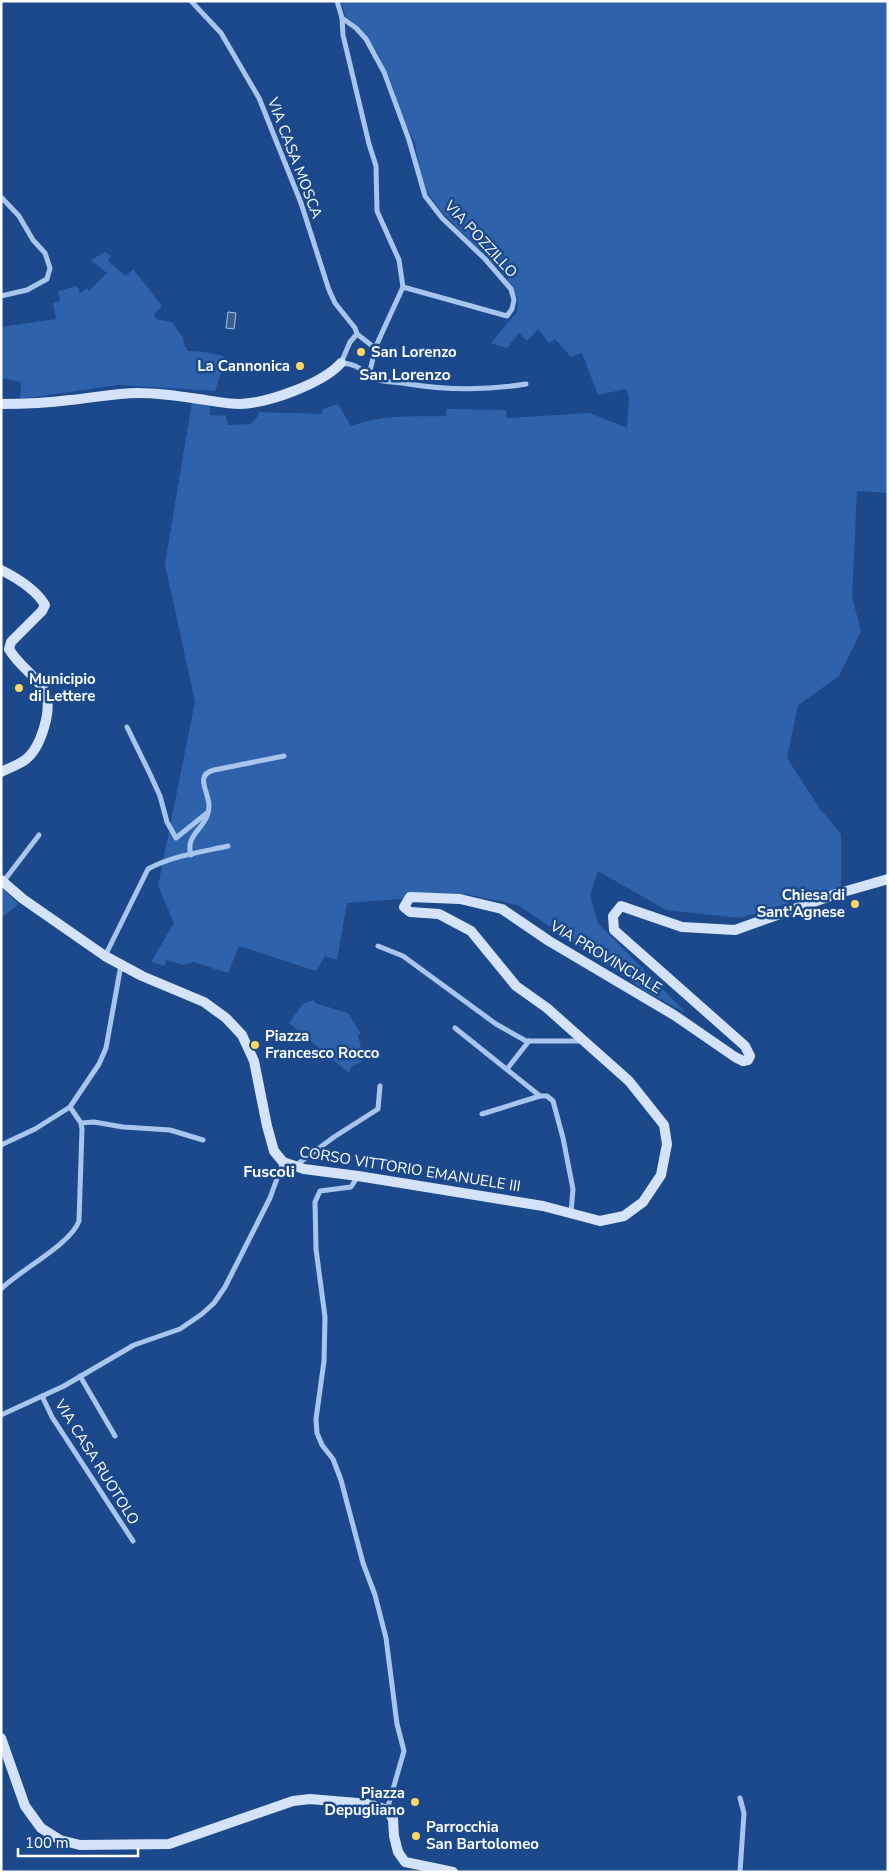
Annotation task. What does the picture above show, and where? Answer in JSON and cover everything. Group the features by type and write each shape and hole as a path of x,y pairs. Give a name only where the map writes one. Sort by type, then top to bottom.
{"street":[{"name":"VIA CASA MOSCA","path":"191,1 221,33 259,98 301,203 329,290 336,303 355,328 356,334"},
{"path":"337,1 364,127 376,166 377,211 400,260 403,287 375,348 369,375"},
{"name":"VIA POZZILLO","path":"342,18 356,28 366,39 384,72 409,140 425,196 442,218 484,259 511,290 514,300 512,309 507,316 403,287"},
{"path":"1,197 19,216 33,240 45,254 50,268 46,279 27,290 1,296"},
{"path":"1,404 138,393 240,404 282,395 300,389 325,376 341,363 350,342 356,334 375,348"},
{"path":"341,363 356,365 380,381 416,386 499,389 526,384"},
{"path":"1,570 14,576 41,599 45,606 12,642 9,649 36,678 45,692 48,701 42,735 37,748 26,760 1,772"},
{"path":"126,727 160,796 167,822 176,838 207,813"},
{"path":"191,855 189,844 207,819 209,807 203,780 204,775 208,772 284,756"},
{"path":"2,881 39,835"},
{"path":"105,956 148,870 158,864 228,846"},
{"name":"VIA PROVINCIALE","path":"624,1216 643,1202 661,1175 667,1144 664,1125 629,1081 547,1008 516,986 471,931 439,914 410,912 404,907 410,897 460,899 502,908 550,941 674,1015 743,1061 748,1060 750,1056 745,1046 614,930 612,916 621,906 682,927 735,930 836,894 888,879"},
{"name":"CORSO VITTORIO EMANUELE III","path":"2,881 29,904 105,956 204,1002 226,1018 242,1035 254,1061 274,1151 283,1162 304,1169 543,1206 600,1221 624,1216"},
{"path":"378,946 403,956 496,1024 529,1042 584,1041"},
{"path":"1,1145 35,1129 70,1107 99,1064 104,1053 111,1024 121,965"},
{"path":"455,1028 540,1096"},
{"path":"507,1069 529,1042"},
{"path":"295,1166 334,1137 378,1109 380,1086"},
{"path":"482,1114 540,1096 547,1096 553,1101 563,1138 573,1189 571,1213"},
{"path":"1,1289 77,1227 79,1221 82,1138 81,1123 70,1107"},
{"path":"81,1123 94,1122 122,1127 170,1130 203,1140"},
{"name":"VIA CASA RUOTOLO","path":"1,1415 80,1376 134,1345 180,1329 202,1314 214,1303 225,1286 270,1198 283,1162"},
{"path":"358,1176 351,1187 320,1191 315,1202 316,1249 325,1317 324,1361 316,1419 317,1433 322,1445 333,1459 341,1480 363,1563 375,1594 386,1638 397,1724 404,1752 387,1810"},
{"name":"VIA CASA RUOTOLO","path":"80,1376 115,1436"},
{"name":"VIA CASA RUOTOLO","path":"42,1396 52,1416 132,1541"},
{"path":"1,1738 25,1806 41,1828 60,1840 80,1845 169,1844 294,1801 310,1798 369,1804 387,1810 393,1819 398,1852 405,1862 453,1872"},
{"path":"740,1798 744,1813 740,1872"}],"shaded area":[{"path":"341,1 888,1 888,493 857,491 852,597 861,631 839,676 798,705 787,758 820,809 841,834 841,887 740,918 666,910 598,871 590,895 598,923 686,1013 647,992 518,905 465,894 347,903 337,960 325,956 316,971 239,946 228,973 193,962 184,965 166,960 165,966 151,962 174,923 158,886 195,702 165,564 192,402 210,407 210,415 226,416 228,425 251,424 259,412 322,414 323,409 338,404 351,426 387,418 446,416 446,409 506,410 507,418 589,413 627,428 629,397 626,389 598,395 582,353 571,357 555,339 549,343 538,329 527,341 519,333 507,348 491,343 517,312 518,299 505,276 441,211 426,191 415,143 400,113 393,87 379,55 358,26 345,16"},
{"path":"105,252 111,256 108,261 126,276 133,269 162,306 154,314 156,319 172,322 183,338 188,351 207,352 226,357 215,391 119,385 20,399 21,382 1,378 1,327 56,319 53,303 60,301 58,291 77,286 80,293 87,288 89,291 107,273 91,260"},
{"path":"228,312 236,313 234,329 226,328"},
{"path":"1,887 19,904 1,918"},
{"path":"313,1000 315,1003 348,1013 361,1034 357,1034 360,1047 362,1053 365,1052 368,1058 351,1067 349,1073 289,1023 303,1004"}],"place":[{"name":"San Lorenzo","path":"361,352"},
{"name":"La Cannonica","path":"300,366"},
{"name":"Municipio di Lettere","path":"19,688"},
{"name":"Chiesa di Sant'Agnese","path":"855,904"},
{"name":"Piazza Francesco Rocco","path":"255,1045"},
{"name":"Piazza Depugliano","path":"415,1802"},
{"name":"Parrocchia San Bartolomeo","path":"416,1836"}],"district":[{"name":"San Lorenzo","path":"405,375"},
{"name":"Fuscoli","path":"269,1172"}]}
